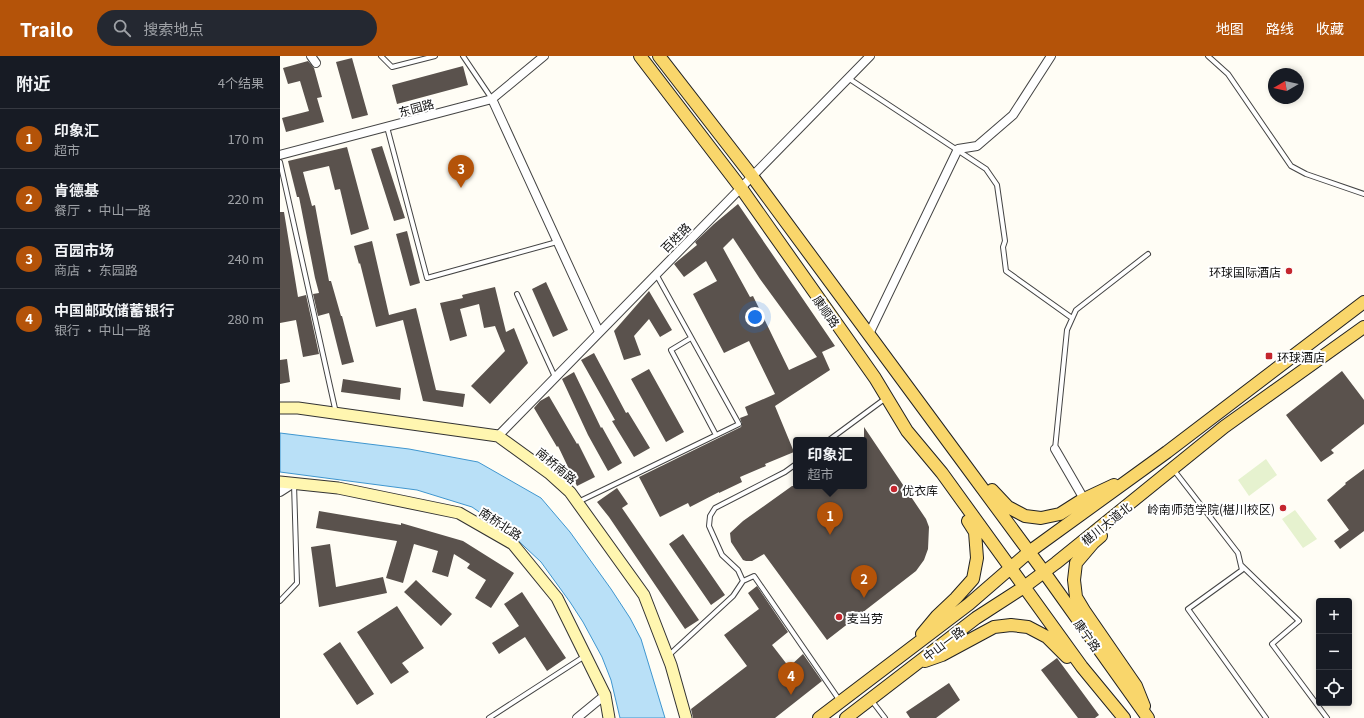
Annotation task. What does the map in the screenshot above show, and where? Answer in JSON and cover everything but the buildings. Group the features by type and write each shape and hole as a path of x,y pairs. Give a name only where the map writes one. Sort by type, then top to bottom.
{"main road":[{"name":"康顺路","path":"640,56 741,188 875,378 907,430 942,473 1010,569"},
{"name":"康顺路","path":"659,56 752,176 1029,552"},
{"path":"960,458 984,480 1008,507 1025,516 1041,518 1060,514 1101,490 1130,479 1364,302"},
{"name":"椹川大道北","path":"1044,572 1224,427 1364,327"},
{"path":"819,718 906,652 936,616 956,598 973,579 977,558 975,532 907,430"},
{"name":"椹川大道北","path":"1029,552 1130,479"},
{"path":"1137,498 1117,523 1093,543 1076,563 1074,580 1076,597 1136,686 1148,718"},
{"name":"中山一路","path":"906,652 969,604 1029,552"},
{"name":"康宁路","path":"1029,552 1148,718"},
{"name":"康宁路","path":"1010,569 1024,586 1082,667 1124,718"},
{"name":"中山一路","path":"846,718 976,618 1044,572"},
{"path":"914,665 942,655 994,627 1011,625 1028,627 1047,637 1070,660 1112,713 1118,718"}],"street":[{"name":"东园路","path":"280,155 387,128 492,99 544,56"},
{"name":"百姓路","path":"498,436 870,56"},
{"path":"869,334 958,150 977,146 1013,115 1051,56"},
{"path":"492,99 599,332"},
{"name":"南桥南路","path":"280,408 298,408 498,436 549,473 570,492 644,595 668,656 686,718"},
{"path":"1055,449 1084,499"},
{"name":"南桥北路","path":"280,482 338,488 460,513 513,544 557,598 605,695 609,718"},
{"path":"280,492 294,483"},
{"path":"577,718 584,715 605,695"}],"lane":[{"path":"380,56 392,67 435,56"},
{"path":"463,56 492,99"},
{"path":"1208,56 1228,74 1291,166 1306,174 1364,194"},
{"path":"848,78 986,169 997,186 1005,241 1003,248 1006,271 1072,318"},
{"path":"387,128 427,278 558,242"},
{"path":"280,162 336,413"},
{"path":"1055,449 1067,330 1072,318 1076,310 1148,254"},
{"path":"578,503 739,424 656,274"},
{"path":"517,294 555,377"},
{"path":"691,338 671,350 716,435"},
{"path":"833,437 887,398"},
{"path":"743,581 738,570 722,555 709,526 710,516 715,508 785,472 793,466"},
{"path":"1173,469 1238,553 1242,570 1188,609 1266,718"},
{"path":"280,601 297,583 294,483"},
{"path":"1240,564 1299,621 1272,644 1327,718"},
{"path":"668,656 733,596 743,581 754,576 841,701"},
{"path":"489,718 585,656"},
{"path":"870,699 886,718"}],"green space":[{"path":"1266,459 1277,475 1249,496 1238,480"},
{"path":"1295,510 1317,539 1303,548 1282,519"}],"water":[{"path":"280,433 409,449 478,462 541,498 570,532 630,618 641,639 665,718 620,718 611,680 602,657 583,622 541,562 510,533 472,507 417,490 280,472"}],"place":[{"name":"百园市场","path":"461,188"},
{"name":"环球国际酒店","path":"1289,271"},
{"name":"环球酒店","path":"1269,356"},
{"name":"优衣库","path":"894,489"},
{"name":"岭南师范学院(椹川校区)","path":"1283,508"},
{"name":"印象汇","path":"830,535"},
{"name":"肯德基","path":"864,598"},
{"name":"麦当劳","path":"839,617"},
{"name":"中国邮政储蓄银行","path":"791,695"}]}
